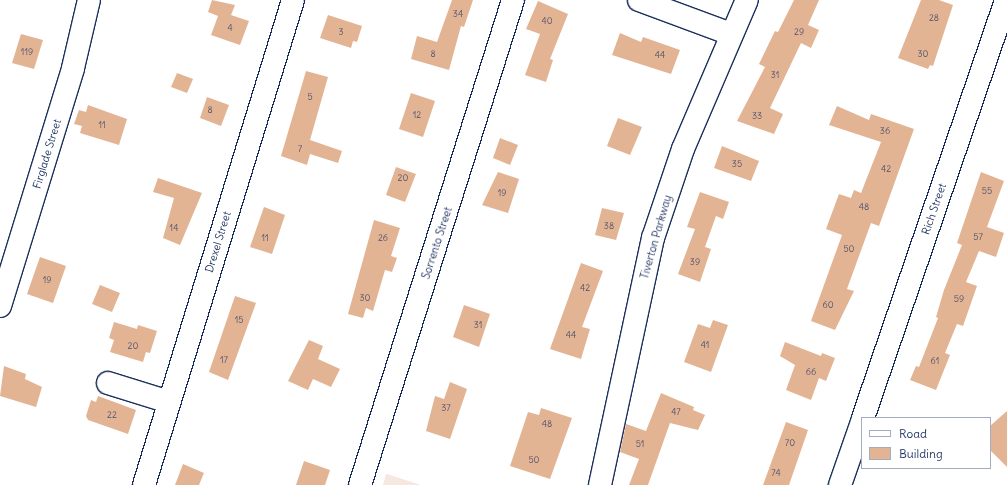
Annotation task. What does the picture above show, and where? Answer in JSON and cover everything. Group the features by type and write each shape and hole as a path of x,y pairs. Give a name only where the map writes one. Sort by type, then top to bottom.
{"street":[{"name":"Firglade Street","path":"0,306 73,68 88,0"},
{"name":"Drexel Street","path":"144,485 293,0"},
{"name":"Sorrento Street","path":"360,485 513,0"},
{"path":"638,0 731,34"},
{"name":"Tiverton Parkway","path":"600,485 653,238 683,149 731,34 747,0"},
{"name":"Rich Street","path":"863,417 1006,0"},
{"path":"108,383 169,402"},
{"path":"840,485 861,425"}],"shaded area":[{"path":"387,474 421,485 383,485"}],"building":[{"path":"212,0 235,5 231,15 249,21 240,45 211,35 218,16 208,12"},
{"path":"452,0 473,0 464,27 461,26 449,70 411,59 417,36 437,42"},
{"path":"794,0 819,0 808,25 819,30 811,48 801,43 770,108 783,114 774,134 737,121 765,67 759,64 775,31 778,32"},
{"path":"921,0 939,0 953,5 933,66 930,65 928,69 898,58"},
{"path":"538,1 568,14 550,59 553,60 546,82 525,75 540,34 526,29"},
{"path":"328,15 362,26 357,42 353,41 351,48 320,38"},
{"path":"620,33 641,42 643,37 680,50 671,74 612,55"},
{"path":"21,34 43,40 34,69 12,63"},
{"path":"306,71 328,77 310,140 342,151 338,163 310,154 307,165 281,156"},
{"path":"177,73 193,79 187,93 171,87"},
{"path":"411,93 435,101 423,137 399,129"},
{"path":"207,97 229,105 221,126 200,118"},
{"path":"88,105 127,119 119,145 80,133 82,126 74,124 79,110 86,112"},
{"path":"837,106 869,120 871,114 914,129 879,226 871,223 847,289 854,291 835,330 811,321 842,235 826,229 839,194 851,198 854,190 861,193 881,142 829,125"},
{"path":"618,118 642,127 630,155 607,146"},
{"path":"500,138 518,145 510,165 493,158"},
{"path":"722,146 759,161 751,181 714,168"},
{"path":"396,167 416,174 405,202 386,195"},
{"path":"498,172 519,179 508,213 482,205"},
{"path":"981,172 1004,181 987,227 1004,233 996,257 979,251 966,282 977,286 963,326 957,324 945,353 950,355 936,390 910,380 916,366 919,367 938,318 936,317 944,290 962,245 957,243"},
{"path":"158,178 202,193 180,245 163,238 174,198 153,192"},
{"path":"700,192 729,202 723,219 716,216 705,247 711,249 700,282 678,274 695,229 687,227"},
{"path":"264,207 285,215 272,254 250,247"},
{"path":"602,208 624,213 616,240 595,235"},
{"path":"374,220 400,228 391,256 397,258 392,272 385,270 373,311 366,308 363,318 348,314"},
{"path":"40,257 66,266 53,303 27,294"},
{"path":"581,263 603,271 582,327 590,329 581,359 550,349"},
{"path":"100,285 120,293 112,312 92,304"},
{"path":"235,296 256,303 228,380 209,372"},
{"path":"464,305 490,314 479,347 453,337"},
{"path":"713,320 728,325 711,372 684,362 698,324 710,328"},
{"path":"114,322 137,329 138,325 157,331 150,353 146,352 143,362 110,352 114,340 109,338"},
{"path":"309,340 323,346 318,359 340,369 331,387 313,379 308,390 288,381"},
{"path":"785,342 821,356 822,353 835,358 826,381 819,378 811,400 786,390 795,365 780,356"},
{"path":"4,366 26,374 25,379 42,387 36,407 0,396"},
{"path":"450,382 467,389 450,439 426,431 435,396 444,399"},
{"path":"661,393 694,407 693,410 705,415 698,430 670,423 648,485 629,485 639,459 620,452 626,424 646,431"},
{"path":"98,396 136,410 128,434 88,420 86,416 91,400 96,402"},
{"path":"541,408 572,418 550,479 510,466 528,412 539,415"},
{"path":"1007,411 1007,467 991,451 991,425"},
{"path":"786,422 808,430 789,485 763,485"},
{"path":"304,461 330,470 325,485 296,485"},
{"path":"183,464 204,473 199,485 175,485"}]}
